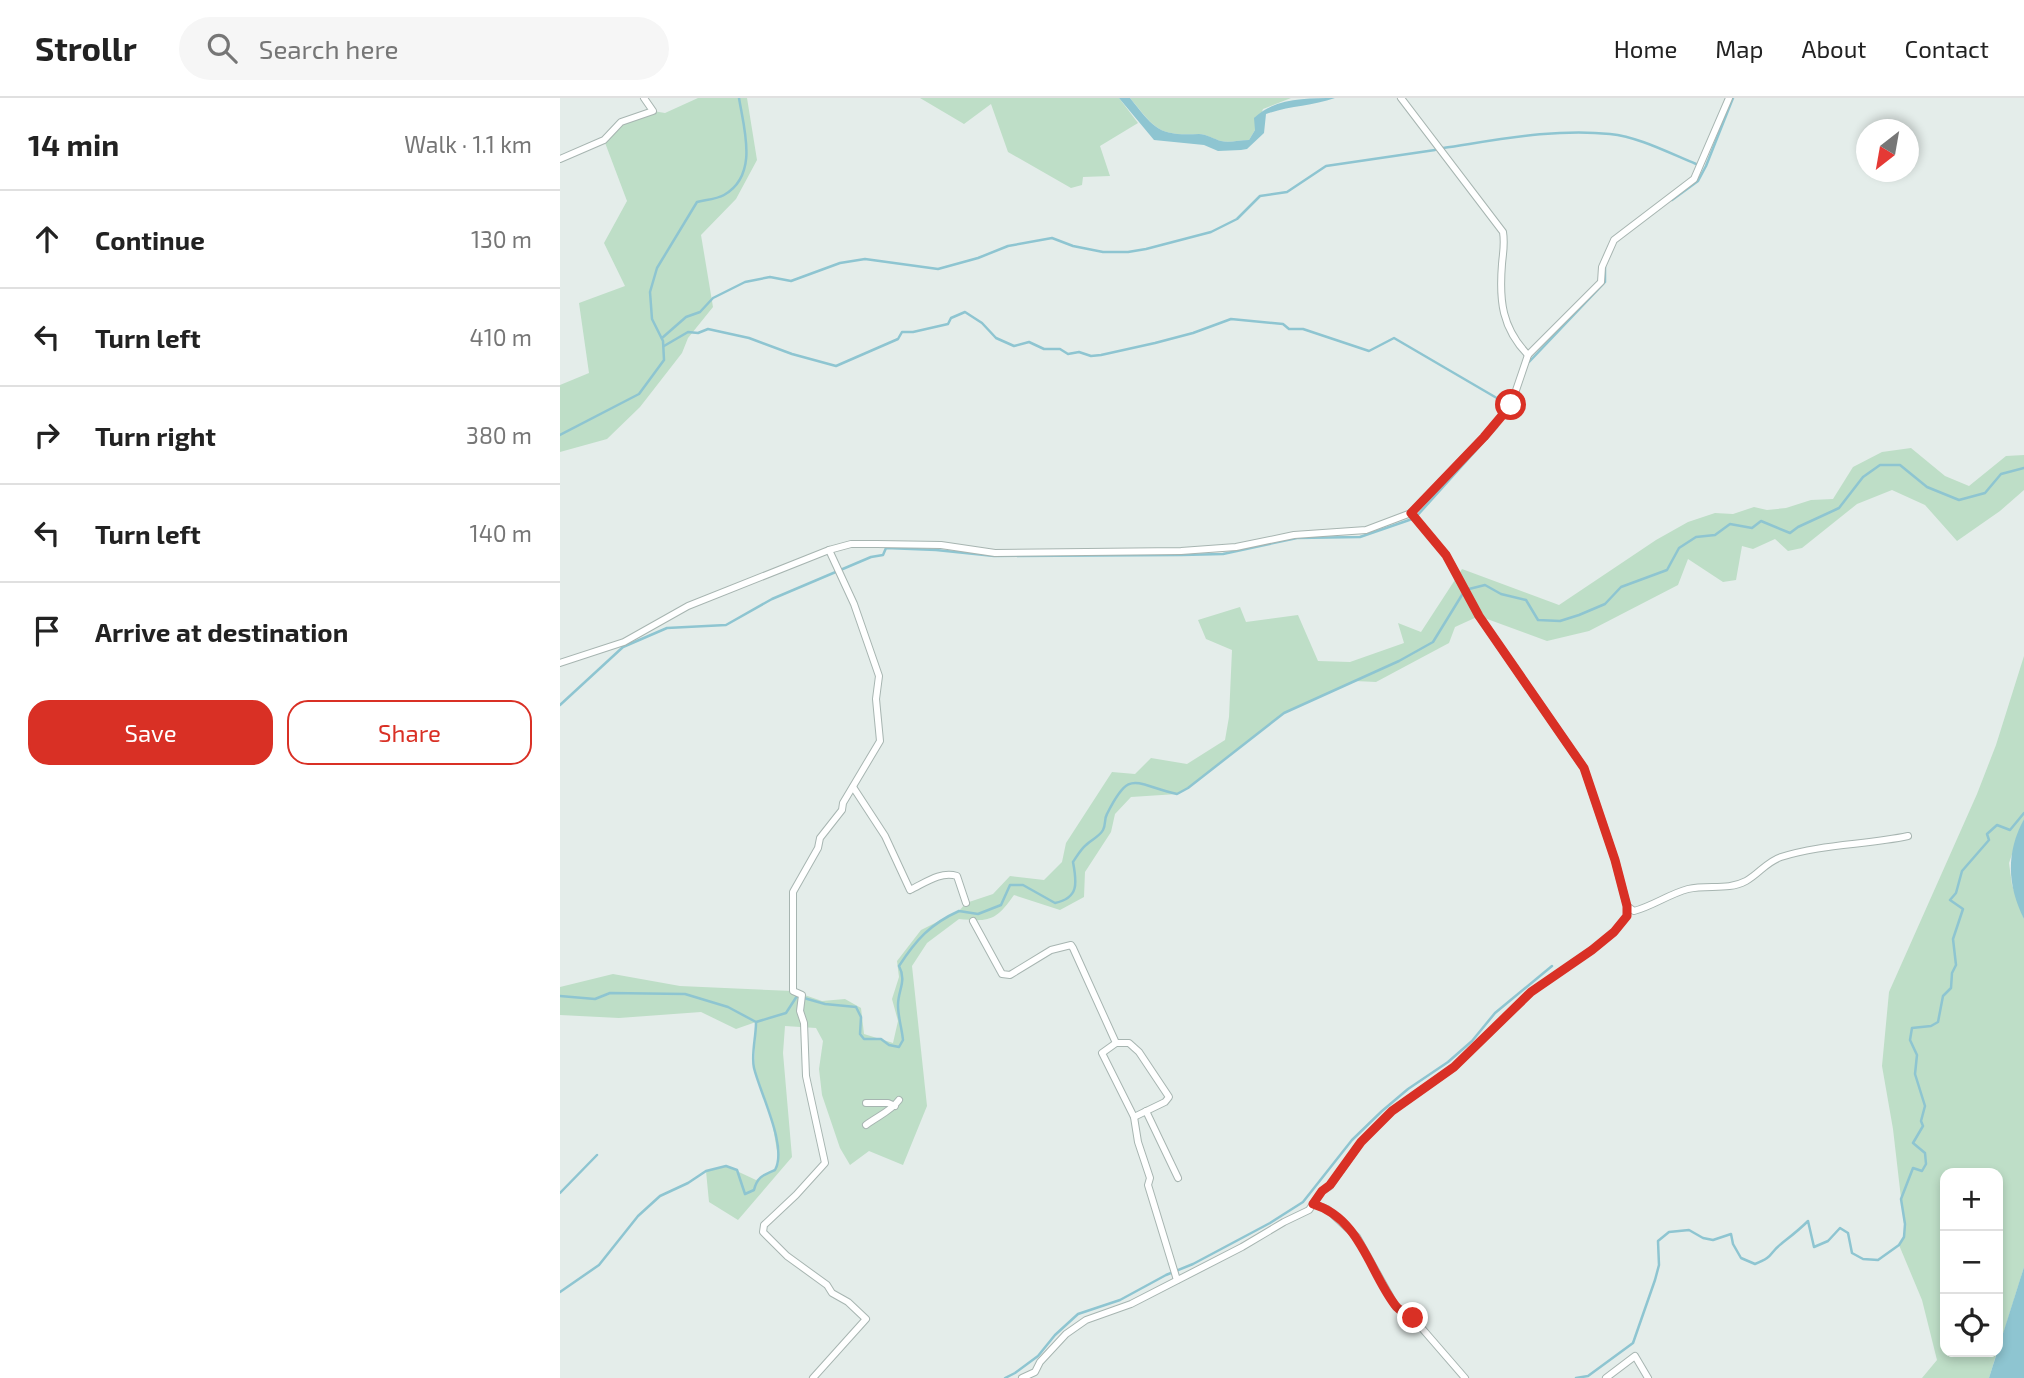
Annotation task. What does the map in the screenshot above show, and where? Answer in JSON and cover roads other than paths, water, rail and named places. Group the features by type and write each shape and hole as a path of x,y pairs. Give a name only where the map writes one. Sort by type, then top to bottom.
{"street":[{"path":"560,159 604,140 621,122 653,111 644,98"},
{"path":"1401,98 1503,232 1503,309 1508,331 1528,355"},
{"path":"560,663 624,642 688,606 829,550 851,544 941,545 995,553 1181,551 1236,547 1294,534 1366,530 1411,513 1511,405 1528,355 1601,282 1602,267 1614,240 1694,179 1729,98"},
{"path":"1022,1378 1035,1372 1040,1362 1066,1334 1086,1320 1131,1304 1309,1210 1361,1142 1384,1119 1414,1093 1454,1067 1531,992 1614,932 1627,916 1615,860 1584,768 1479,616 1446,555 1411,513"},
{"path":"813,1378 866,1319 763,1232 764,1225 825,1163 806,1076 804,1023 800,1011 802,995 793,991 792,897 818,848 820,838 831,828 880,741 876,701 879,676 854,604 829,550"},
{"path":"853,787 886,836 910,890 948,873 957,876 967,903"},
{"path":"1627,906 1634,911 1642,909 1664,897 1691,888 1727,888 1747,880 1768,862 1780,857 1908,836"},
{"path":"973,921 1002,974 1010,975 1051,950 1071,946 1116,1043"},
{"path":"1134,1116 1169,1097 1139,1052 1129,1043 1116,1043 1102,1053 1134,1116 1138,1142 1150,1178 1147,1185 1177,1280"},
{"path":"866,1103 897,1103 866,1125"},
{"path":"1146,1111 1178,1178"},
{"path":"1313,1204 1327,1209 1357,1237 1396,1307 1413,1318 1465,1378"},
{"path":"1606,1378 1634,1356 1648,1378"}],"water":[{"path":"1119,98 1130,98 1152,124 1166,132 1202,134 1227,142 1249,140 1255,130 1254,118 1271,106 1302,99 1335,98 1266,114 1264,133 1247,149 1218,151 1204,145 1154,140"},
{"path":"2024,819 2024,919 2014,894 2011,869 2014,844"},
{"path":"2024,1267 2024,1378 1989,1378 1996,1357 2003,1357 2003,1334"}],"waterway":[{"path":"560,435 639,394 664,360 663,341 652,319 650,292 657,268 697,202 724,195 742,176 746,137 739,98"},
{"path":"1672,200 1698,181 1733,98"},
{"path":"1443,148 1526,136 1610,134 1632,138 1696,164"},
{"path":"662,338 686,317 700,312 713,298 745,282 770,277 791,281 840,263 865,259 938,269 1008,246 1052,238 1073,246 1103,252 1146,249 1211,232 1237,219 1260,196 1287,192 1326,166 1435,150"},
{"path":"1529,362 1605,282 1605,267"},
{"path":"664,346 688,332 698,333 708,329 749,338 836,366 898,339 902,332 948,324 951,318 965,312 982,323 996,338 1014,346 1029,342 1044,349 1060,349 1068,354 1079,352 1091,356 1193,333 1231,319 1283,324 1289,329 1303,329 1369,351 1394,338 1507,404"},
{"path":"560,705 623,647 667,628 726,625 772,599 871,557 883,555 886,548 994,556 1182,555 1223,554 1297,538 1360,537 1415,518 1497,427"},
{"path":"560,996 595,999 610,993 685,994 728,1007 756,1022 786,1013 797,996 825,1004 856,1007 861,1017 860,1034 864,1039 881,1039 889,1045 899,1047 903,1040 898,1009 902,981 899,966 911,948 932,927 959,911 978,914 1001,905 1010,885 1023,885 1055,903 1063,901 1074,888 1073,862 1104,828 1106,816 1121,790 1134,783 1177,794 1188,788 1284,713 1399,661 1433,642 1465,590 1485,585 1501,594 1526,600 1538,620 1560,621 1605,604 1621,587 1667,570 1679,548 1696,537 1715,535 1730,524 1752,528 1761,521 1790,533 1839,508 1863,477 1880,465 1900,465 1927,487 1959,500 1985,493 2001,474 2024,468"},
{"path":"1576,1378 1588,1376 1633,1343 1659,1265 1658,1241 1669,1232 1689,1230 1713,1240 1731,1234 1741,1258 1755,1264 1768,1257 1808,1221 1814,1247 1828,1241 1840,1228 1848,1233 1852,1253 1863,1259 1878,1260 1899,1245 1904,1237 1905,1224 1901,1199 1913,1168 1922,1171 1926,1164 1925,1153 1913,1143 1923,1126 1921,1121 1925,1106 1915,1074 1917,1055 1910,1040 1912,1028 1931,1026 1938,1022 1943,996 1951,988 1952,973 1956,965 1953,939 1963,909 1950,900 1956,893 1962,871 1989,840 1987,834 1997,825 2010,830 2024,813"},
{"path":"1005,1378 1038,1356 1055,1335 1078,1314 1120,1300 1193,1264 1303,1202 1352,1140 1382,1111 1408,1089 1448,1062 1472,1041 1495,1013 1552,966"},
{"path":"560,1292 599,1265 638,1216 660,1196 706,1171 726,1166 737,1170 745,1194 754,1190 761,1177 775,1170 778,1160 776,1134 753,1063 756,1023"},
{"path":"560,1193 597,1155"}]}
